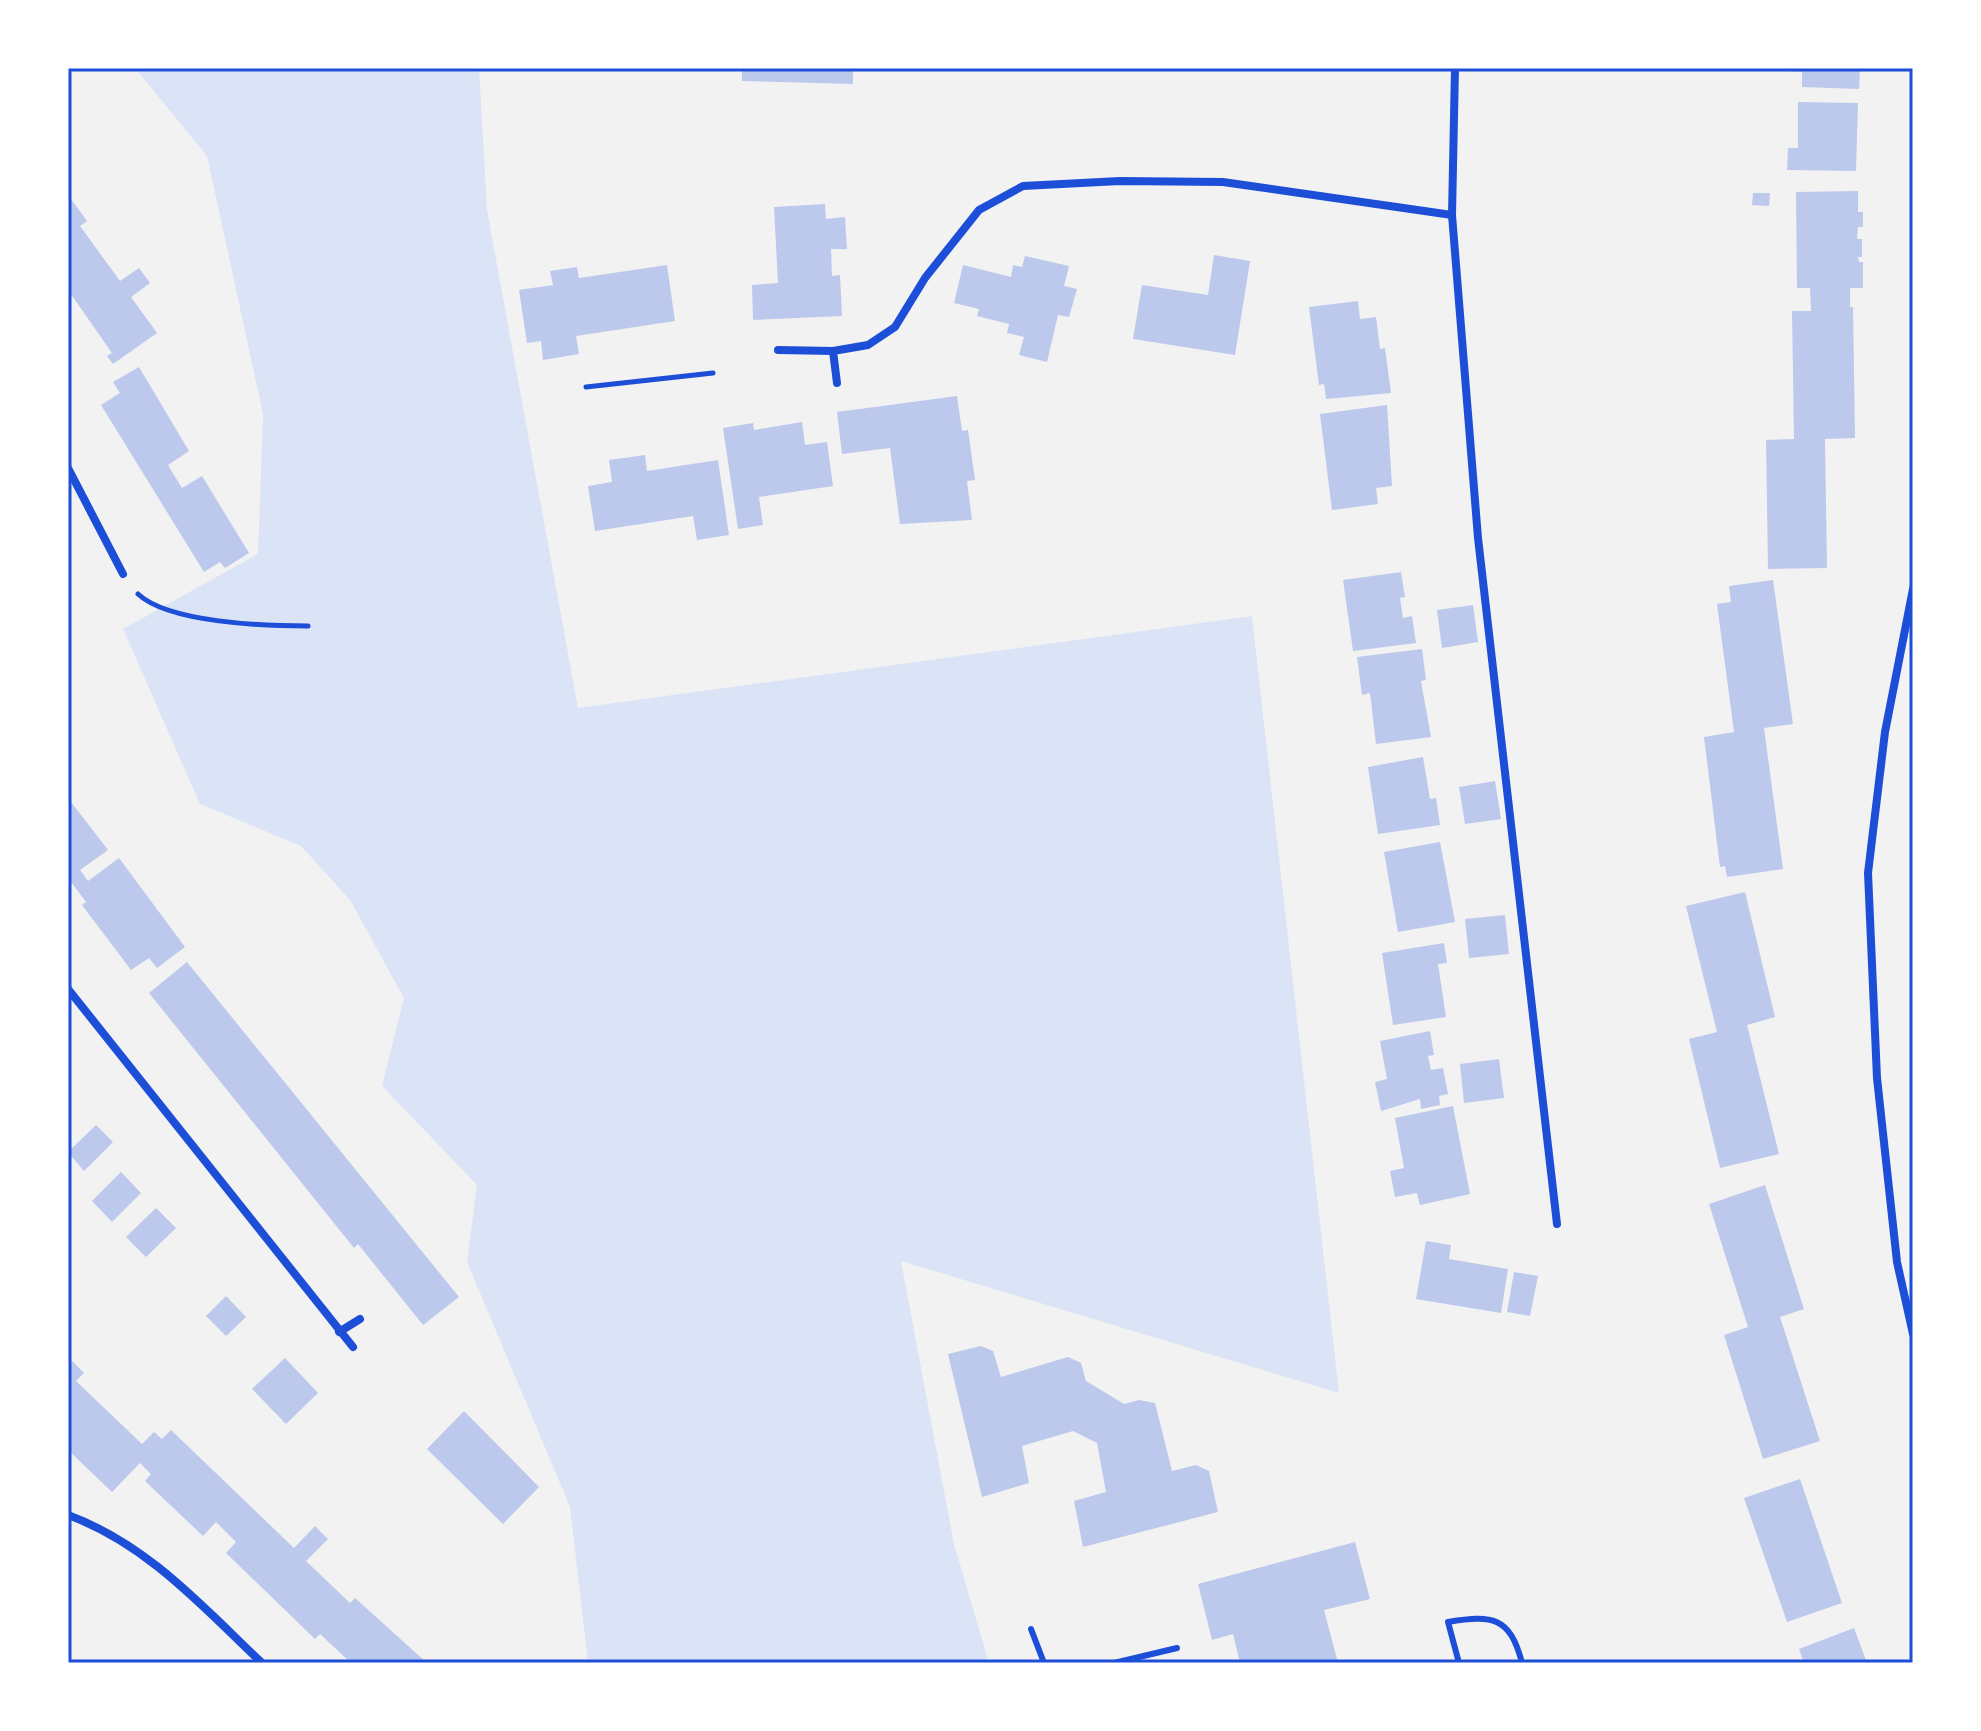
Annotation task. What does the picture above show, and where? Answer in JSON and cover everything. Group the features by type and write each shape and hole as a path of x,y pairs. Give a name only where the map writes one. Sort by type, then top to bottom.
{"street":[{"path":"1455,68 1452,215 1478,538 1557,1224"},
{"path":"778,350 833,351 868,345 895,327 925,278 979,210 1023,186 1120,181 1223,182 1452,215"},
{"path":"833,351 837,383"},
{"path":"68,468 123,574"},
{"path":"1913,589 1885,732 1868,873 1877,1078 1897,1262 1913,1334"},
{"path":"68,989 353,1347"},
{"path":"339,1332 360,1319"},
{"path":"68,1515 132,1545 169,1575 262,1663"}],"lane":[{"path":"1459,1663 1448,1622 1480,1617 1504,1624 1516,1639 1522,1663"},
{"path":"1031,1629 1044,1663"},
{"path":"1114,1663 1177,1648"}],"path":[{"path":"586,387 713,373"},
{"path":"123,574 140,598 163,608 220,620 308,626"}],"shaded area":[{"path":"135,68 479,68 487,210 578,708 1252,616 1339,1393 901,1261 954,1544 989,1663 588,1663 570,1507 467,1262 477,1185 382,1086 404,998 350,900 301,846 200,804 123,629 258,554 263,414 207,156"}],"building":[{"path":"742,68 853,68 853,84 742,81"},
{"path":"1780,68 1860,68 1859,89 1802,87 1802,72 1780,71"},
{"path":"1798,102 1858,103 1856,171 1787,170 1788,148 1798,148"},
{"path":"1858,191 1858,212 1863,212 1863,227 1858,227 1857,239 1862,239 1862,257 1858,257 1859,262 1863,262 1863,288 1850,288 1855,438 1825,439 1827,568 1768,569 1766,440 1794,439 1792,311 1811,311 1810,288 1797,288 1796,192"},
{"path":"1753,193 1770,193 1769,206 1752,205"},
{"path":"68,195 87,221 80,226 120,281 139,268 150,283 131,297 157,333 113,364 107,356 112,353 68,290"},
{"path":"825,204 826,219 845,217 847,249 831,249 832,276 840,275 842,316 753,320 752,285 778,283 774,207"},
{"path":"1214,255 1250,261 1235,355 1133,339 1142,285 1208,295"},
{"path":"1025,256 1069,266 1064,286 1077,289 1069,317 1058,315 1047,362 1019,355 1024,337 1007,333 1009,324 977,316 979,309 954,303 963,265 1011,277 1013,265 1022,267"},
{"path":"667,265 675,321 576,336 579,354 543,360 541,341 527,343 519,290 553,285 550,271 577,267 579,278"},
{"path":"1358,301 1360,319 1376,317 1380,349 1385,348 1391,393 1326,399 1324,384 1319,385 1309,307"},
{"path":"139,367 189,451 168,465 182,488 202,476 249,553 225,568 220,562 204,572 101,405 120,393 113,382"},
{"path":"957,396 962,431 968,430 975,480 967,481 972,520 900,524 890,448 842,454 837,412"},
{"path":"1387,405 1392,486 1376,488 1378,504 1332,510 1320,414"},
{"path":"802,422 805,445 827,442 833,486 759,497 763,525 738,529 723,428 753,423 754,430"},
{"path":"645,455 647,471 718,460 729,535 697,540 693,516 595,531 588,486 612,482 609,460"},
{"path":"1401,572 1405,597 1400,598 1403,618 1412,616 1416,643 1353,651 1343,580"},
{"path":"1773,580 1793,724 1764,728 1783,869 1727,877 1725,866 1720,867 1704,737 1734,732 1717,604 1731,602 1729,586"},
{"path":"1473,605 1478,642 1442,648 1437,610"},
{"path":"1422,649 1426,680 1421,681 1431,737 1376,744 1370,693 1362,695 1357,657"},
{"path":"1423,757 1430,799 1436,798 1440,825 1378,834 1368,767"},
{"path":"1495,781 1501,819 1465,824 1459,787"},
{"path":"68,798 108,850 80,870 88,881 119,858 185,947 157,968 149,958 131,970 82,905 86,902 68,878"},
{"path":"1440,842 1455,922 1398,932 1384,852"},
{"path":"1745,892 1775,1017 1747,1025 1779,1154 1720,1168 1689,1039 1717,1032 1686,906"},
{"path":"1505,915 1509,954 1469,958 1465,919"},
{"path":"1444,943 1447,963 1438,964 1446,1017 1393,1025 1382,953"},
{"path":"187,962 459,1297 423,1325 358,1244 354,1248 149,993"},
{"path":"1430,1031 1434,1055 1428,1056 1431,1070 1443,1068 1448,1094 1439,1096 1440,1105 1421,1109 1420,1099 1381,1111 1375,1082 1387,1079 1380,1041"},
{"path":"1499,1059 1504,1098 1464,1103 1460,1064"},
{"path":"1453,1106 1470,1194 1420,1205 1417,1193 1395,1197 1390,1171 1404,1168 1395,1118"},
{"path":"96,1125 113,1142 84,1171 68,1152"},
{"path":"121,1172 141,1193 112,1222 92,1201"},
{"path":"1765,1185 1804,1309 1780,1317 1820,1441 1763,1459 1724,1335 1748,1327 1709,1204"},
{"path":"156,1208 176,1228 146,1257 126,1237"},
{"path":"1426,1241 1451,1245 1449,1259 1508,1269 1501,1313 1416,1299"},
{"path":"1514,1272 1538,1276 1530,1316 1507,1312"},
{"path":"226,1296 246,1317 226,1336 206,1316"},
{"path":"981,1346 993,1351 1001,1377 1068,1357 1081,1363 1086,1381 1124,1404 1139,1400 1155,1403 1172,1471 1196,1465 1209,1471 1218,1512 1083,1547 1074,1501 1106,1492 1097,1443 1073,1431 1022,1446 1029,1483 982,1497 948,1354"},
{"path":"285,1358 318,1393 286,1424 252,1389"},
{"path":"72,1361 84,1373 76,1381 142,1444 154,1432 162,1439 171,1430 294,1548 315,1526 328,1539 306,1561 350,1603 355,1598 427,1663 351,1663 320,1634 315,1639 226,1553 236,1542 216,1522 203,1536 145,1481 151,1474 140,1463 112,1492 68,1450 68,1365"},
{"path":"464,1411 539,1487 503,1524 427,1449"},
{"path":"1800,1479 1842,1603 1787,1622 1744,1498"},
{"path":"1355,1542 1370,1599 1324,1610 1338,1663 1240,1663 1233,1634 1212,1640 1198,1584"},
{"path":"1854,1628 1867,1663 1804,1663 1799,1649"}]}
